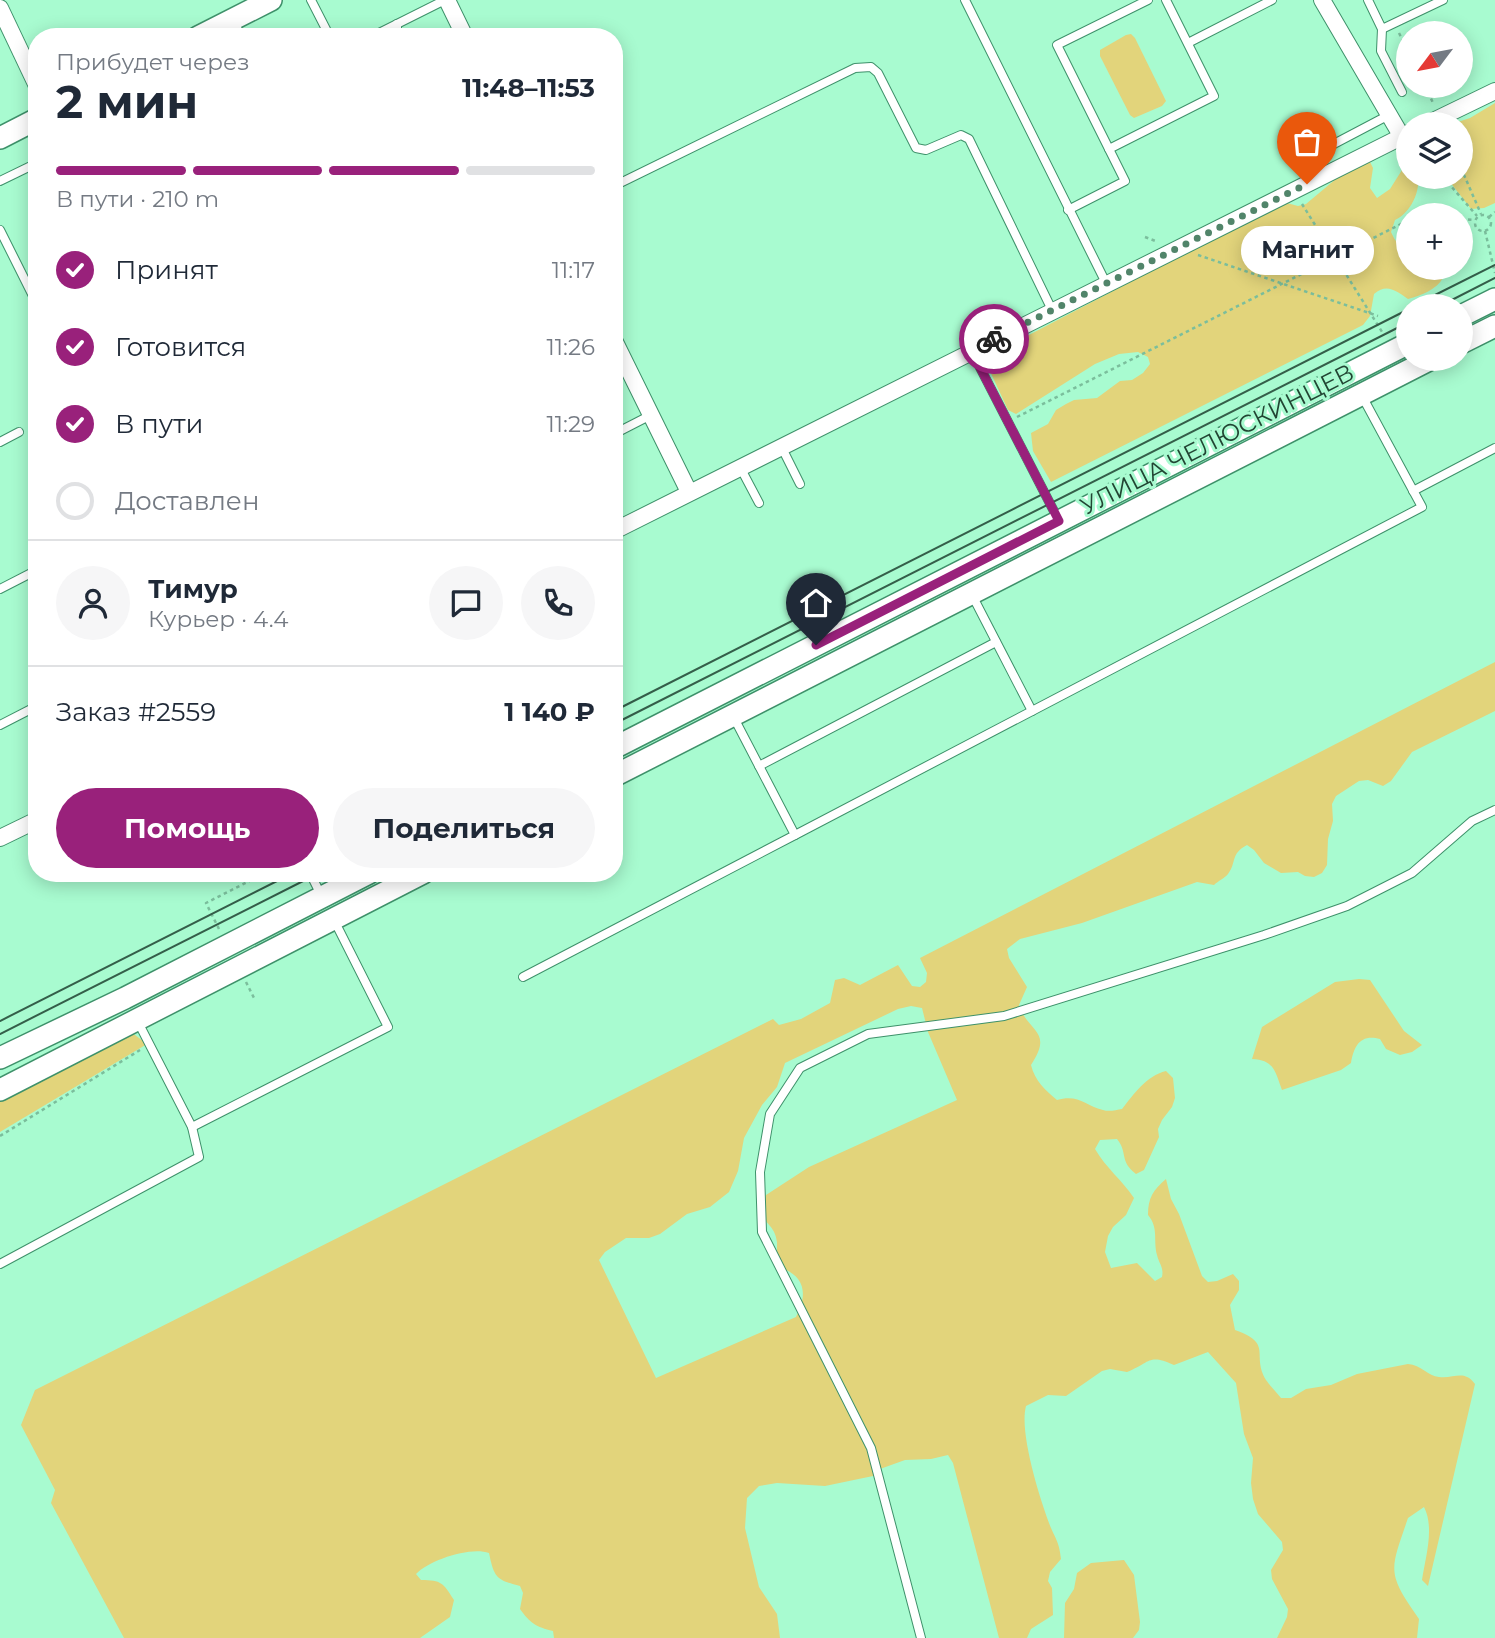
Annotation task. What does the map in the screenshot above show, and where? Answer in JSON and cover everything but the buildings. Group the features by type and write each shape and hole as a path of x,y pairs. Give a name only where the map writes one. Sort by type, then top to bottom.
{"main road":[{"path":"237,28 271,0"},
{"path":"0,138 28,124"},
{"path":"1473,310 1495,299"},
{"path":"1473,337 1495,326"},
{"name":"УЛИЦА ЧЕЛЮСКИНЦЕВ","path":"623,743 1396,350"},
{"name":"УЛИЦА ЧЕЛЮСКИНЦЕВ","path":"623,771 1408,371"},
{"path":"1059,521 1071,544"},
{"path":"960,572 972,594"},
{"path":"721,694 733,716"},
{"path":"0,1058 125,998 351,882"},
{"path":"0,1090 405,882"},
{"path":"322,897 333,919"},
{"path":"125,998 136,1019"}],"street":[{"path":"446,0 460,28"},
{"path":"1322,0 1396,124"},
{"path":"0,8 28,67"},
{"path":"1452,112 1495,91"},
{"path":"623,526 1396,140"},
{"path":"623,366 652,415 690,492"},
{"path":"0,838 28,824"}],"lane":[{"path":"311,0 325,28"},
{"path":"389,28 446,0"},
{"path":"965,0 1106,283"},
{"path":"1068,210 1125,181 1057,45 1148,0"},
{"path":"1109,149 1214,96 1166,0"},
{"path":"1188,43 1272,0"},
{"path":"1368,0 1382,29 1381,51 1396,80"},
{"path":"1382,29 1443,0"},
{"path":"623,182 855,68 871,67 878,73 919,150 926,150 958,135 969,139 1052,310"},
{"path":"1321,177 1311,156 1389,115"},
{"path":"0,181 28,167"},
{"path":"0,230 28,286"},
{"path":"971,350 1059,521"},
{"path":"523,977 1422,507 1361,395"},
{"path":"623,430 652,415"},
{"path":"0,442 19,432"},
{"path":"781,446 800,484"},
{"path":"1413,491 1495,448"},
{"path":"740,467 759,503"},
{"path":"0,589 28,575"},
{"path":"972,594 1032,711"},
{"path":"759,766 996,642"},
{"path":"0,725 28,711"},
{"path":"733,716 795,835"},
{"path":"921,1638 871,1448 762,1232 760,1172 770,1114 800,1068 868,1034 1004,1016 1264,935 1346,906 1412,873 1472,821 1495,810"},
{"path":"314,882 322,897"},
{"path":"192,1127 388,1027 333,919"},
{"path":"0,1264 199,1157 192,1127 136,1019"}],"path":[{"path":"1454,189 1478,217"},
{"path":"1468,189 1478,217 1477,228 1485,231"},
{"path":"1293,190 1386,338"},
{"path":"1473,218 1489,217 1495,212"},
{"path":"1485,231 1491,225 1489,217"},
{"path":"1008,422 1396,226"},
{"path":"1485,231 1495,273"},
{"path":"1145,237 1378,316"},
{"path":"221,932 206,903 247,882"},
{"path":"245,979 254,998"},
{"path":"0,1136 149,1045"}],"shaded area":[{"path":"1131,34 1166,101 1162,106 1134,118 1100,56 1100,50"},
{"path":"1495,103 1495,203 1473,209 1473,203 1466,203 1455,189 1473,189 1473,116"},
{"path":"1369,160 1373,168 1370,188 1377,198 1390,189 1396,180 1396,189 1417,189 1412,203 1396,203 1396,219 1391,232 1396,241 1396,280 1442,280 1437,286 1423,294 1400,294 1391,289 1379,291 1374,294 1370,316 1363,325 1051,482 1033,451 1031,433 1048,424 1056,410 1066,404 1074,400 1097,398 1120,381 1132,380 1143,373 1150,364 1148,357 1138,352 1119,354 1095,364 1016,414 1008,410 989,369 992,358 1008,346 1283,202 1298,206 1306,204 1337,178"},
{"path":"1495,662 1495,711 1412,752 1391,781 1383,786 1368,780 1359,781 1336,796 1332,804 1333,821 1328,839 1327,865 1322,873 1314,877 1298,872 1281,873 1264,863 1247,845 1236,855 1228,874 1214,885 1197,882 1082,923 1020,939 1007,949 1009,958 1027,987 1019,1005 1040,1038 1037,1054 1031,1065 1041,1085 1057,1100 1076,1099 1105,1111 1112,1111 1122,1109 1141,1086 1159,1073 1166,1071 1173,1078 1175,1098 1158,1129 1159,1137 1144,1170 1136,1174 1127,1165 1117,1139 1100,1140 1095,1149 1134,1198 1126,1215 1108,1236 1105,1252 1111,1268 1137,1263 1155,1281 1162,1277 1155,1229 1148,1209 1152,1195 1166,1179 1171,1199 1202,1276 1208,1282 1233,1274 1239,1281 1239,1290 1230,1305 1235,1330 1247,1335 1258,1345 1262,1371 1281,1398 1291,1398 1306,1389 1331,1385 1357,1374 1408,1364 1435,1376 1467,1377 1475,1384 1428,1586 1422,1580 1429,1534 1424,1507 1408,1518 1397,1550 1394,1571 1396,1580 1419,1619 1417,1638 1277,1638 1288,1609 1272,1579 1271,1570 1283,1550 1282,1542 1258,1514 1253,1499 1253,1458 1244,1434 1236,1383 1208,1352 1174,1365 1154,1360 1127,1372 1110,1369 1102,1371 1066,1396 1048,1395 1026,1406 1025,1431 1031,1464 1061,1559 1050,1572 1048,1581 1052,1588 1053,1615 1031,1629 1027,1638 999,1638 953,1463 948,1455 905,1460 880,1469 873,1476 825,1486 777,1483 759,1486 747,1498 745,1528 759,1587 777,1614 780,1638 554,1638 553,1631 534,1624 520,1609 523,1593 520,1586 497,1576 489,1553 472,1551 430,1564 416,1574 421,1580 441,1584 454,1600 450,1617 420,1638 124,1638 51,1503 55,1490 21,1425 35,1390 773,1019 779,1025 801,1019 830,1003 835,980 844,978 860,985 898,965 912,986 920,987 926,982 927,973 920,958","holes":["911,1006 922,1008 928,1032 957,1100 809,1167 766,1195 763,1213 775,1235 778,1265 796,1277 802,1288 802,1303 796,1317 656,1378 599,1260 605,1252 626,1238 649,1238 660,1234 687,1214 710,1207 729,1192 738,1171 744,1138 762,1105 777,1087 785,1063 898,1009"]},
{"path":"1370,980 1404,1031 1422,1045 1412,1052 1400,1055 1386,1049 1380,1039 1367,1038 1359,1043 1351,1063 1341,1070 1282,1090 1273,1068 1265,1062 1252,1059 1262,1027 1335,982"},
{"path":"131,1032 147,1044 0,1132 0,1100"},
{"path":"1124,1560 1134,1575 1140,1622 1139,1630 1133,1638 1064,1638 1065,1603 1074,1589 1077,1573 1091,1563"}],"tram line":[{"path":"1437,294 1495,265"},
{"path":"1464,294 1495,278"},
{"path":"623,706 1396,316"},
{"path":"623,719 1396,329"},
{"path":"0,1021 275,882"},
{"path":"0,1034 301,882"}],"way so far":[{"path":"994,339 1307,184"}],"place":[{"name":"Магнит","path":"1307,184"}],"route":[{"path":"816,645 1059,521 971,350 994,339"}]}
